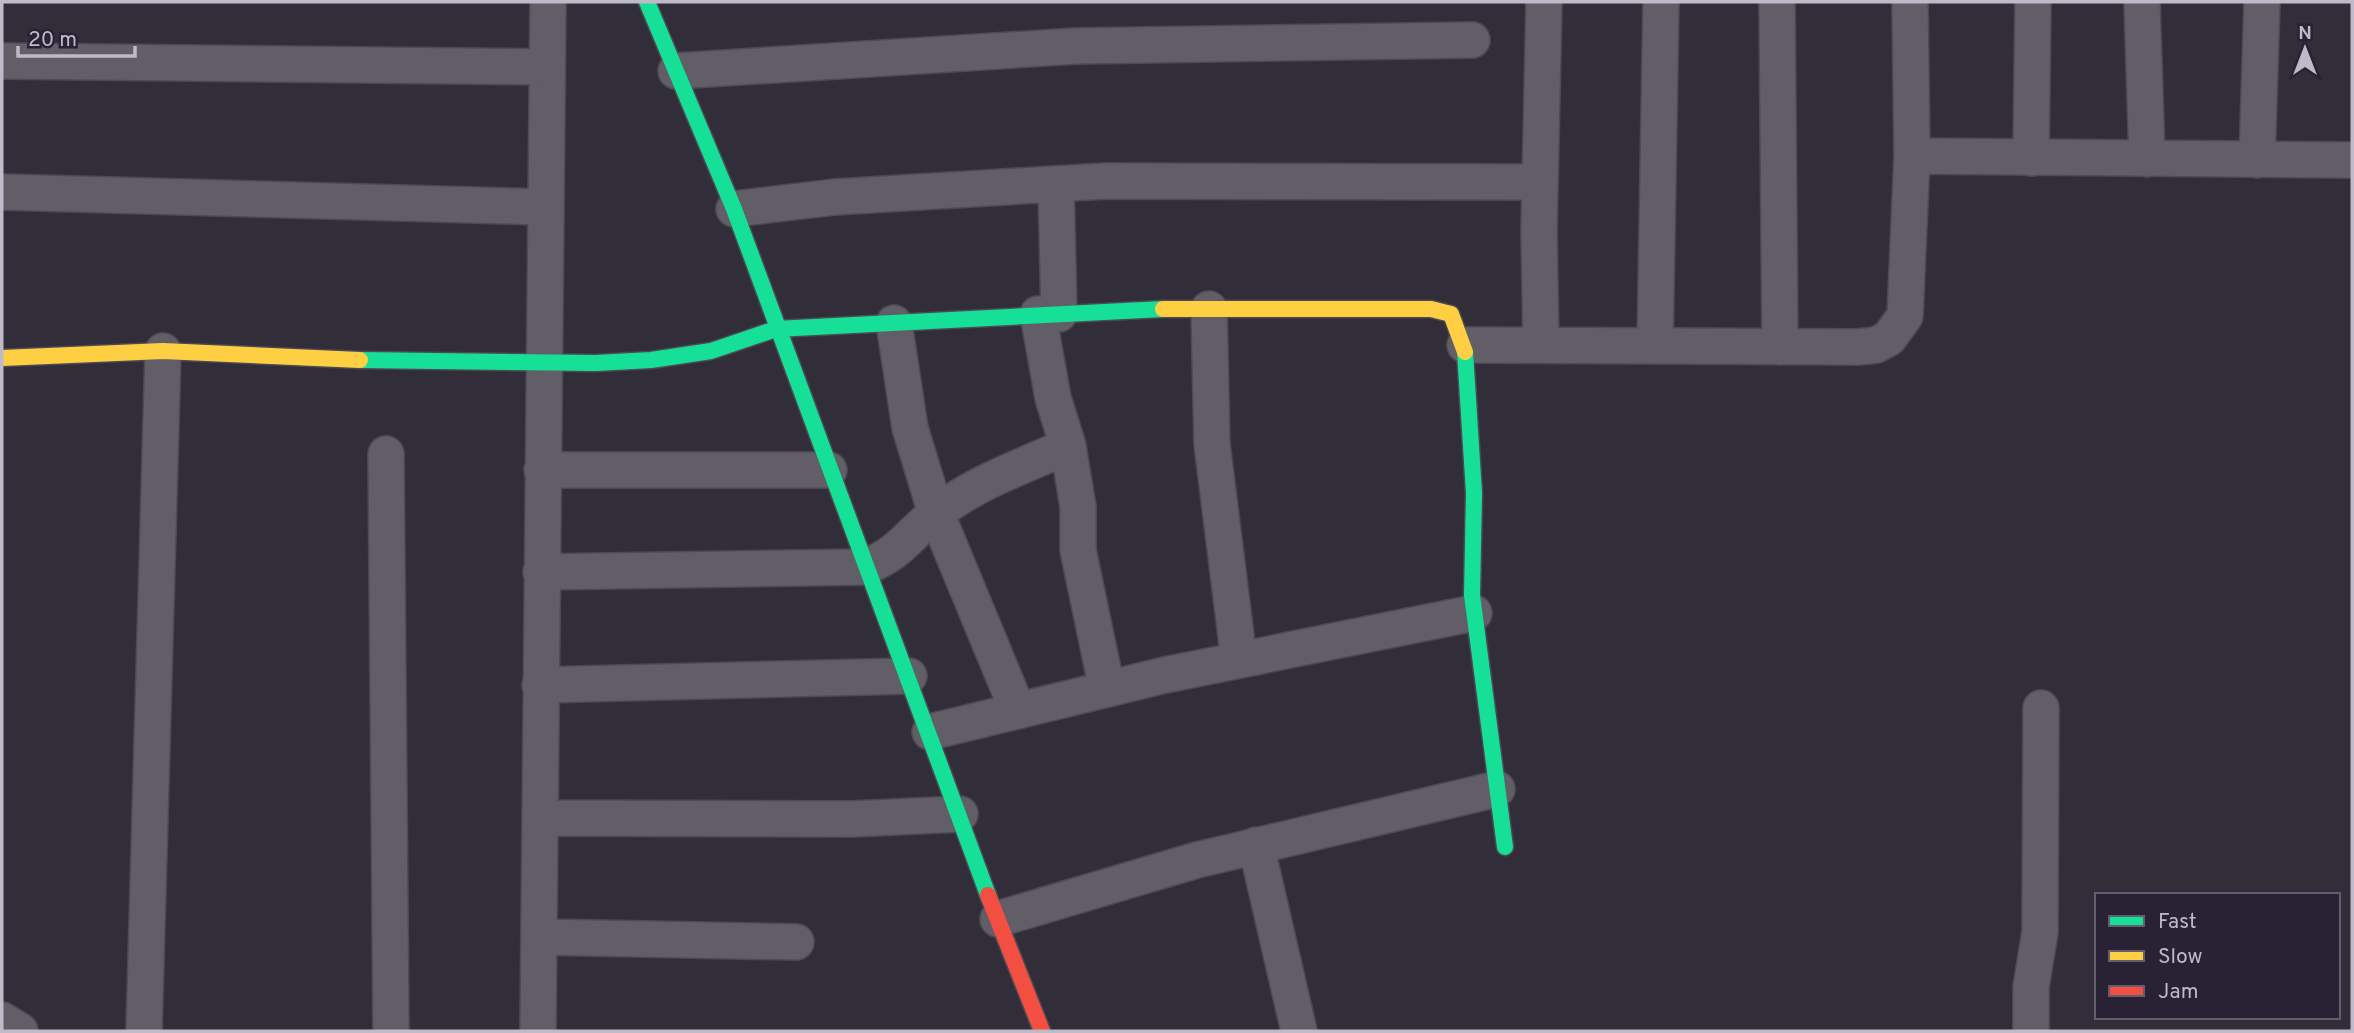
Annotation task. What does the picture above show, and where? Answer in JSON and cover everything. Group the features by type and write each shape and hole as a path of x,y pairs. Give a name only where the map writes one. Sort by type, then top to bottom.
{"street":[{"path":"538,1031 548,2"},
{"path":"647,2 734,209 828,470 909,676 1042,1031"},
{"path":"1541,345 1540,182 1544,2"},
{"path":"1655,346 1661,2"},
{"path":"1777,2 1780,347"},
{"path":"1465,345 1780,347 1876,345 1889,338 1905,316 1912,156 1910,2"},
{"path":"2031,158 2033,2"},
{"path":"2143,2 2147,159"},
{"path":"2257,160 2262,2"},
{"path":"676,71 1076,46 1472,40"},
{"path":"2,61 547,68"},
{"path":"1912,156 2352,160"},
{"path":"734,209 835,197 1105,181 1540,182"},
{"path":"1056,184 1049,314 1053,398 1068,446 1078,507 1078,550 1107,689"},
{"path":"2,192 546,207"},
{"path":"1209,309 1212,444 1239,660"},
{"path":"2,358 163,351 377,361 596,363 675,357 711,351 776,329 1049,314 1209,309 1431,309 1451,314 1465,345 1474,493 1474,613 1505,847"},
{"path":"894,323 910,428 936,513 1018,710"},
{"path":"144,1031 163,351"},
{"path":"541,572 866,568 891,556 936,513 972,488 1068,446"},
{"path":"386,454 391,1031"},
{"path":"542,470 828,470"},
{"path":"930,732 1239,660 1474,613"},
{"path":"540,685 909,676"},
{"path":"2031,1031 2031,987 2040,932 2041,708"},
{"path":"998,919 1197,860 1497,789"},
{"path":"541,818 852,819 960,814"},
{"path":"1256,845 1299,1031"},
{"path":"540,937 796,942"},
{"path":"2,1020 20,1031"}],"traffic: fast":[{"path":"647,2 734,209 988,895"},
{"path":"360,360 596,363 651,360 711,351 776,329 1163,309"},
{"path":"1465,352 1474,493 1472,595 1505,847"}],"traffic: slow":[{"path":"1163,309 1431,309 1451,314 1465,352"},
{"path":"2,358 163,351 360,360"}],"traffic: jam":[{"path":"988,895 1042,1031"}]}
